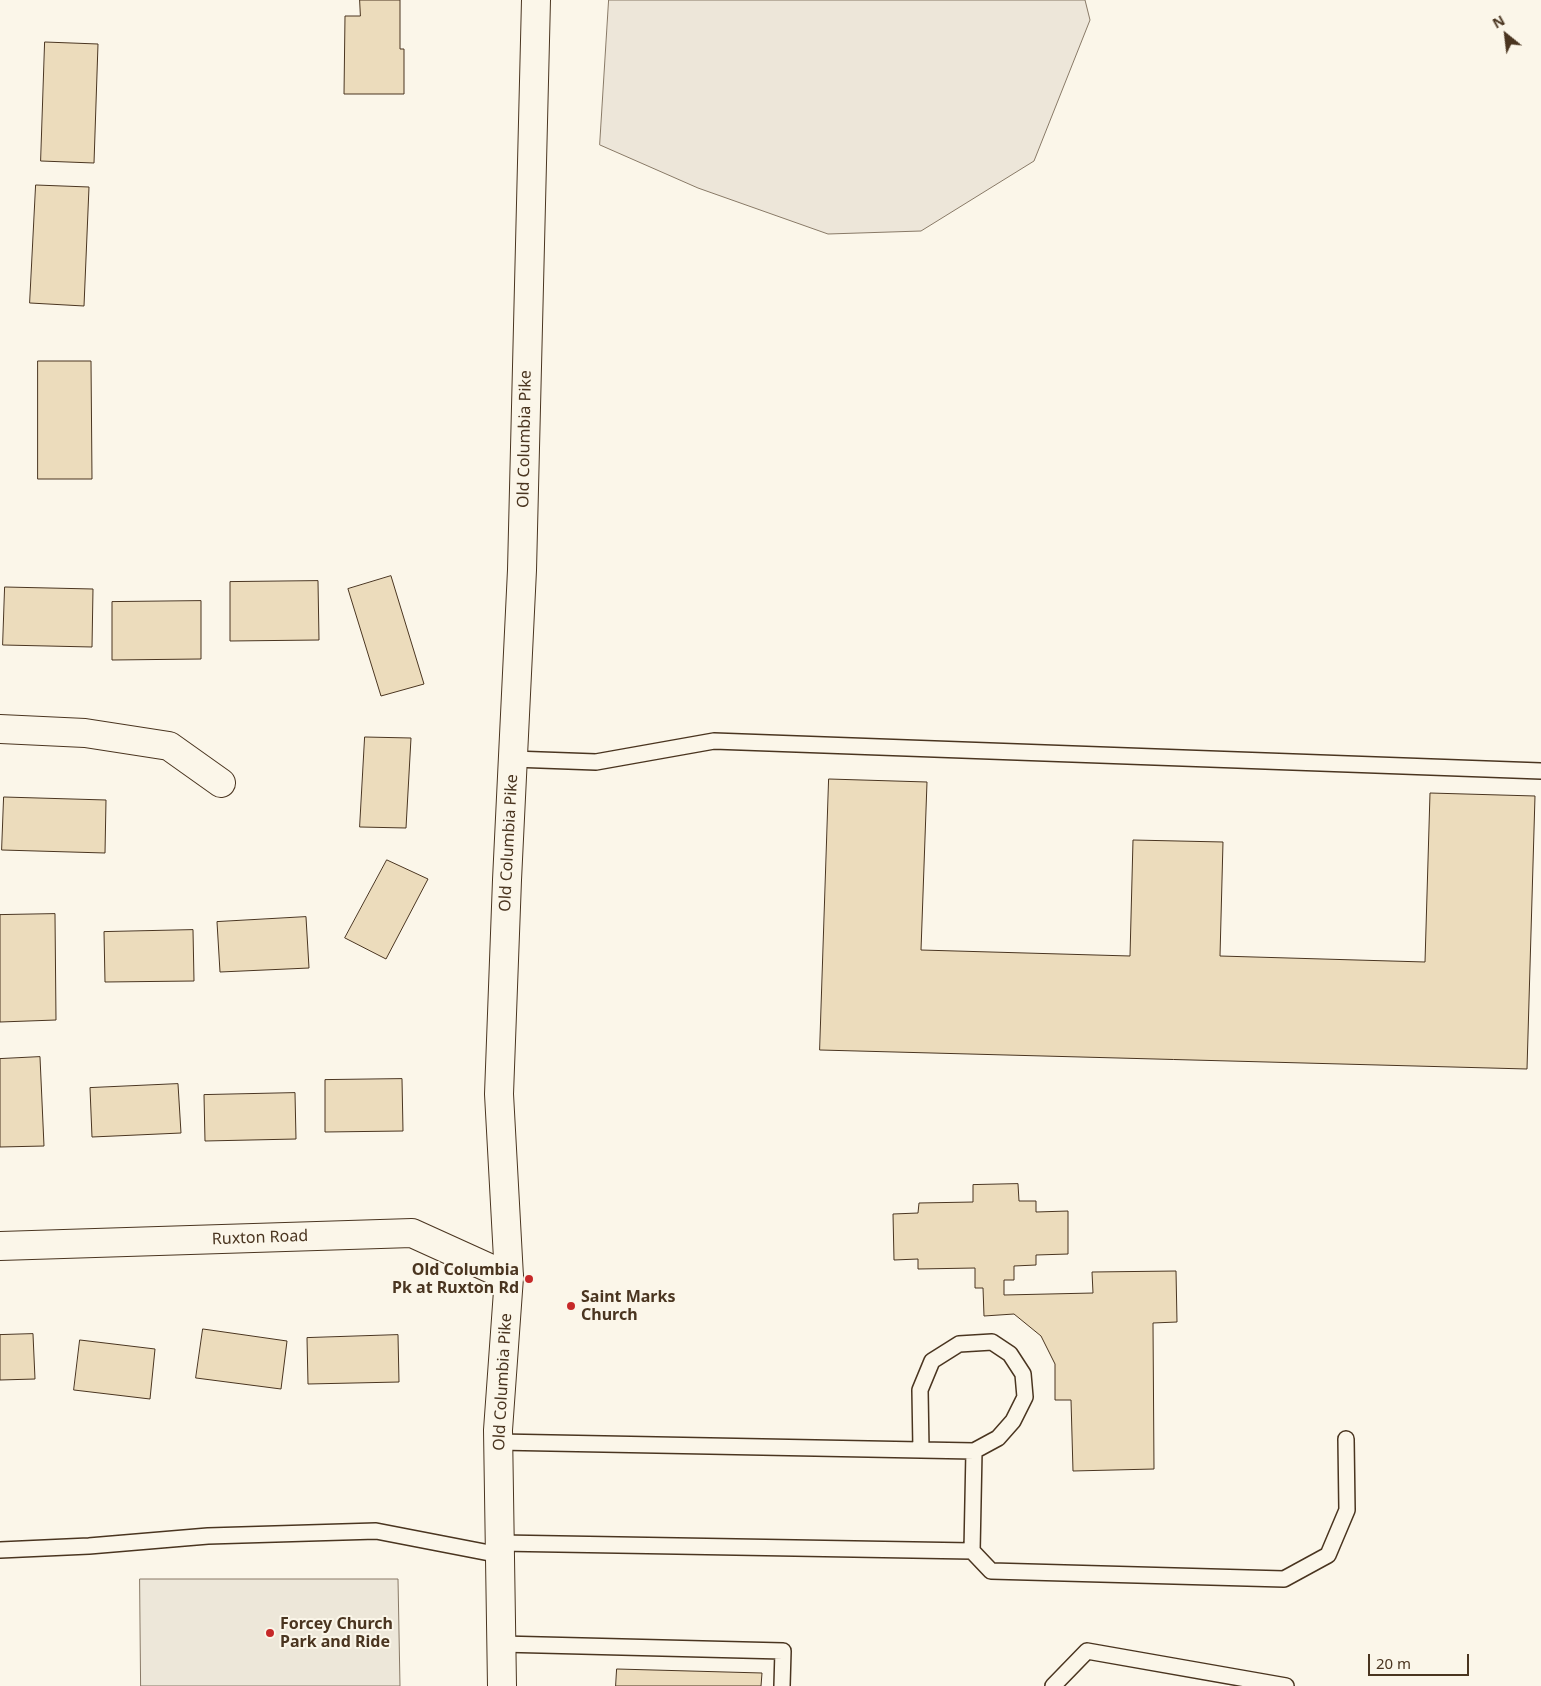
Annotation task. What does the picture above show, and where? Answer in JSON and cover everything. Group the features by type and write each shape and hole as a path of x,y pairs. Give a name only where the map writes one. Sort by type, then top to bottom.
{"main road":[{"name":"Old Columbia Pike","path":"502,1686 498,1442 510,1278 500,1094 507,880 522,570 536,0"},
{"path":"0,729 86,733 169,746 220,783"},
{"name":"Ruxton Road","path":"0,1246 412,1233 510,1278"}],"lane":[{"path":"513,759 596,762 714,741 1541,771"},
{"path":"498,1442 921,1450 974,1451 998,1438 1013,1421 1024,1396 1023,1374 1010,1354 992,1342 959,1344 932,1361 920,1390 921,1450"},
{"path":"974,1451 972,1551 991,1571 1284,1579 1328,1555 1347,1510 1346,1439"},
{"path":"0,1550 89,1546 208,1536 376,1531 500,1549 972,1551"},
{"path":"501,1644 783,1650 782,1686"},
{"path":"1053,1686 1086,1651 1286,1686"}],"shaded area":[{"path":"609,0 1085,0 1090,20 1034,161 921,231 828,234 698,188 600,145"},
{"name":"Forcey Church Park and Ride","path":"140,1579 398,1579 400,1686 141,1686"}],"building":[{"path":"360,0 400,0 400,49 404,49 404,94 344,94 345,16 360,16"},
{"path":"45,42 98,44 94,163 41,161"},
{"path":"36,185 89,187 84,306 30,303"},
{"path":"38,361 91,361 92,479 38,479"},
{"path":"391,576 424,684 381,696 348,589"},
{"path":"318,581 319,640 230,641 230,582"},
{"path":"5,587 93,589 92,647 3,645"},
{"path":"201,601 201,659 112,660 112,602"},
{"path":"365,737 411,738 406,828 360,827"},
{"path":"829,779 927,782 921,950 1130,956 1133,840 1223,842 1220,956 1425,962 1430,793 1535,796 1527,1069 820,1050"},
{"path":"4,797 106,800 105,853 2,850"},
{"path":"387,860 428,879 386,959 345,938"},
{"path":"55,914 56,1020 0,1022 0,915"},
{"path":"306,917 309,968 220,972 217,922"},
{"path":"193,930 194,981 105,982 104,932"},
{"path":"40,1057 44,1146 0,1147 0,1059"},
{"path":"402,1079 403,1131 325,1132 325,1080"},
{"path":"178,1084 181,1133 92,1137 90,1088"},
{"path":"295,1093 296,1139 205,1141 204,1095"},
{"path":"1018,1184 1019,1201 1036,1201 1036,1212 1068,1211 1068,1254 1036,1255 1036,1265 1014,1266 1014,1280 1004,1280 1004,1295 1093,1293 1092,1272 1176,1271 1177,1322 1153,1323 1154,1469 1073,1471 1071,1400 1055,1400 1055,1364 1041,1336 1014,1314 984,1316 983,1288 975,1288 975,1268 918,1269 918,1259 894,1260 893,1214 918,1213 919,1203 973,1202 973,1185"},
{"path":"203,1329 287,1341 281,1389 196,1378"},
{"path":"33,1334 35,1379 0,1380 0,1335"},
{"path":"398,1335 399,1382 308,1384 307,1338"},
{"path":"80,1340 155,1349 150,1399 74,1390"},
{"path":"617,1669 762,1673 761,1686 616,1686"}],"place":[{"name":"Old Columbia Pk at Ruxton Rd","path":"529,1279"},
{"name":"Saint Marks Church","path":"571,1306"},
{"name":"Forcey Church Park and Ride","path":"270,1633"}]}
